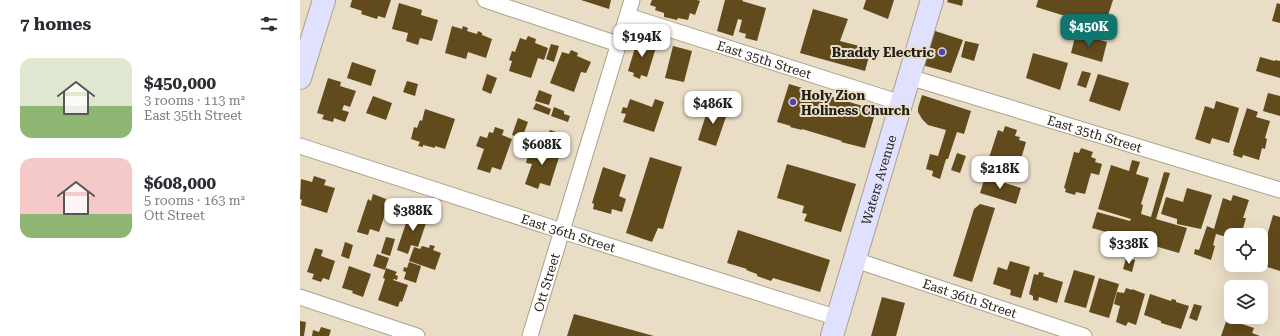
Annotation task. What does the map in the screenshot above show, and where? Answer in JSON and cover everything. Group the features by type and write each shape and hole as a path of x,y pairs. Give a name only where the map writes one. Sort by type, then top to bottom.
{"main road":[{"path":"300,78 324,0"},
{"name":"Waters Avenue","path":"835,327 932,0"}],"street":[{"path":"485,0 618,44"},
{"name":"Ott Street","path":"530,336 632,0"},
{"name":"East 35th Street","path":"628,16 901,103"},
{"name":"East 35th Street","path":"910,77 1280,190"},
{"name":"East 36th Street","path":"300,146 562,231 835,327"},
{"name":"East 36th Street","path":"854,260 1084,336"},
{"path":"300,297 417,336"}],"building":[{"path":"352,0 391,0 385,18 378,16 377,19 361,14 362,11 350,7"},
{"path":"581,0 611,0 609,9"},
{"path":"652,0 700,1 695,15 690,13 688,20 678,18 677,20 664,17 664,13 655,10 656,7 650,5"},
{"path":"725,0 743,0 742,1 766,8 757,41 745,38 746,34 739,32 742,20 738,19 733,36 717,31"},
{"path":"866,0 894,0 888,19 863,9"},
{"path":"948,0 963,0 962,6 947,2"},
{"path":"1038,0 1113,0 1104,28 1036,7"},
{"path":"399,3 422,10 421,15 438,20 432,41 420,38 418,45 406,41 408,33 392,29"},
{"path":"1277,3 1280,4 1280,23 1272,21"},
{"path":"813,9 848,19 840,41 871,49 865,71 800,53"},
{"path":"452,26 462,29 463,26 468,28 467,31 477,34 478,31 482,33 482,35 492,39 486,58 468,52 466,59 445,53"},
{"name":"Braddy Electric","path":"932,30 963,40 951,73 922,65"},
{"path":"1076,33 1107,42 1102,62 1071,53"},
{"path":"528,36 536,39 535,43 548,48 544,60 538,58 531,78 509,71 512,61 509,60 512,51 515,52 520,38 526,40"},
{"path":"638,38 657,44 647,77 641,75 640,79 633,76 634,73 628,71"},
{"path":"965,41 979,44 974,61 961,57"},
{"path":"551,44 559,46 554,62 546,59"},
{"path":"673,46 692,51 684,82 665,78"},
{"path":"571,50 578,53 577,56 591,62 586,73 581,72 574,92 550,83 562,52 569,54"},
{"path":"1033,53 1068,63 1060,90 1026,78"},
{"path":"1260,57 1280,61 1280,78 1256,71"},
{"path":"352,62 376,70 371,86 347,78"},
{"path":"1082,71 1091,73 1086,88 1077,85"},
{"path":"487,74 497,78 491,94 482,90"},
{"path":"1098,74 1129,83 1120,111 1089,101"},
{"path":"328,78 341,82 340,86 356,91 350,107 344,105 342,110 349,112 345,122 334,118 333,122 322,119 324,115 317,113"},
{"path":"407,81 418,84 415,96 403,92"},
{"path":"789,84 876,110 865,148 777,122"},
{"path":"539,90 552,95 549,105 535,101"},
{"path":"1268,93 1280,96 1280,116 1263,111"},
{"path":"922,95 971,111 964,134 957,132 940,179 932,176 933,171 926,169 930,154 938,156 946,130 928,125 922,119 918,112 918,108"},
{"path":"373,96 392,103 386,120 366,113"},
{"path":"630,99 652,107 655,99 664,102 654,132 623,122 626,114 621,113 623,107 627,108"},
{"path":"1216,101 1239,108 1229,143 1212,138 1210,144 1195,139 1205,106 1214,109"},
{"path":"536,103 551,109 549,115 533,109"},
{"path":"709,105 728,111 716,146 698,140"},
{"path":"554,107 564,111 564,114 570,116 568,122 551,116"},
{"path":"1247,108 1258,112 1256,117 1270,121 1265,138 1267,139 1265,149 1262,148 1259,160 1243,155 1242,158 1233,155"},
{"path":"425,109 455,119 445,149 435,146 435,148 423,145 423,147 418,146 420,142 411,139 414,127 417,128 420,120 422,121"},
{"path":"518,118 528,122 522,138 512,135"},
{"path":"1005,126 1017,130 1015,136 1020,137 1019,140 1026,142 1021,159 1015,157 1010,174 1001,171 1000,175 990,172 990,169 986,167 998,130 1003,132"},
{"path":"495,127 504,130 502,135 512,139 501,170 492,167 490,173 477,169 484,149 476,146 480,136 487,138 489,132 493,133"},
{"path":"550,130 565,135 562,143 547,138"},
{"path":"539,141 552,146 550,151 560,154 550,186 540,183 538,189 525,184 532,164 526,163 529,152 535,154"},
{"path":"1081,148 1093,152 1091,157 1096,159 1095,162 1102,164 1099,175 1091,173 1085,194 1076,192 1075,195 1065,192 1066,189 1064,188 1074,152 1079,153"},
{"path":"957,153 966,156 960,173 951,170"},
{"path":"650,157 682,167 663,229 658,228 652,242 626,233"},
{"path":"1132,160 1140,162 1136,174 1149,178 1141,204 1143,205 1141,214 1151,217 1164,172 1170,173 1156,219 1187,228 1179,253 1092,228 1097,212 1130,221 1131,219 1098,209 1111,165 1129,171"},
{"path":"787,164 856,184 841,232 804,221 807,214 802,213 804,206 777,198"},
{"path":"603,167 626,175 619,196 626,199 622,212 612,209 611,214 593,209 594,204 592,203"},
{"path":"314,176 326,180 324,185 335,188 327,213 301,205 301,179 312,182"},
{"path":"985,177 1021,188 1016,204 980,193"},
{"path":"1187,188 1212,195 1201,229 1177,224 1177,219 1161,214 1166,197 1183,202"},
{"path":"373,194 386,199 384,204 388,206 379,232 370,229 368,235 357,232 368,199 371,201"},
{"path":"1233,195 1249,200 1243,218 1246,218 1243,228 1224,228 1224,236 1216,234 1213,245 1215,246 1211,260 1194,254 1195,249 1199,250 1207,226 1214,229 1223,198 1231,201"},
{"path":"980,204 995,208 972,282 953,276 974,209"},
{"path":"416,209 425,212 423,219 427,220 418,247 411,245 408,254 397,250 409,214 414,216"},
{"path":"1273,215 1280,217 1280,271 1268,267 1268,232"},
{"path":"738,230 830,260 820,292 773,278 771,281 757,276 757,274 746,270 747,269 727,263"},
{"path":"386,237 395,239 390,256 381,253"},
{"path":"345,242 353,245 349,259 341,256"},
{"path":"430,245 435,246 433,250 441,253 435,270 409,261 414,247 420,249 422,246 429,248"},
{"path":"315,248 323,250 321,256 335,261 329,280 323,278 321,282 312,279 314,274 307,272"},
{"path":"377,254 389,258 385,270 373,266"},
{"path":"1126,258 1135,260 1132,272 1123,269"},
{"path":"1010,261 1030,267 1021,298 1010,295 1011,290 993,284 998,267 1007,270"},
{"path":"409,262 421,266 416,283 404,279 406,272 403,271 404,267 407,268"},
{"path":"349,266 371,274 363,297 352,293 353,291 342,288"},
{"path":"386,268 397,272 395,275 398,276 397,280 393,280 408,285 402,302 400,301 398,307 378,300 385,279 383,278"},
{"path":"1074,270 1095,276 1086,308 1064,302"},
{"path":"1039,272 1044,273 1043,276 1063,282 1057,303 1039,297 1038,301 1033,300 1033,296 1029,294 1034,274 1038,275"},
{"path":"1099,278 1119,284 1109,318 1089,312"},
{"path":"1126,288 1145,294 1136,325 1128,322 1126,326 1116,322 1120,306 1114,304 1117,292 1124,293"},
{"path":"1150,294 1171,301 1172,299 1176,300 1176,302 1189,306 1181,329 1161,323 1161,321 1144,315"},
{"path":"882,297 905,303 896,336 871,336"},
{"path":"1194,304 1202,306 1197,321 1189,318"},
{"path":"574,314 654,336 567,336"},
{"path":"300,321 306,322 304,336 300,336"},
{"path":"1225,324 1242,324 1254,328 1252,333 1260,336 1221,336"},
{"path":"321,327 331,330 329,336 312,336 313,330 319,332"}],"place":[{"name":"Braddy Electric","path":"942,52"},
{"name":"Holy Zion Holiness Church","path":"793,102"}]}
